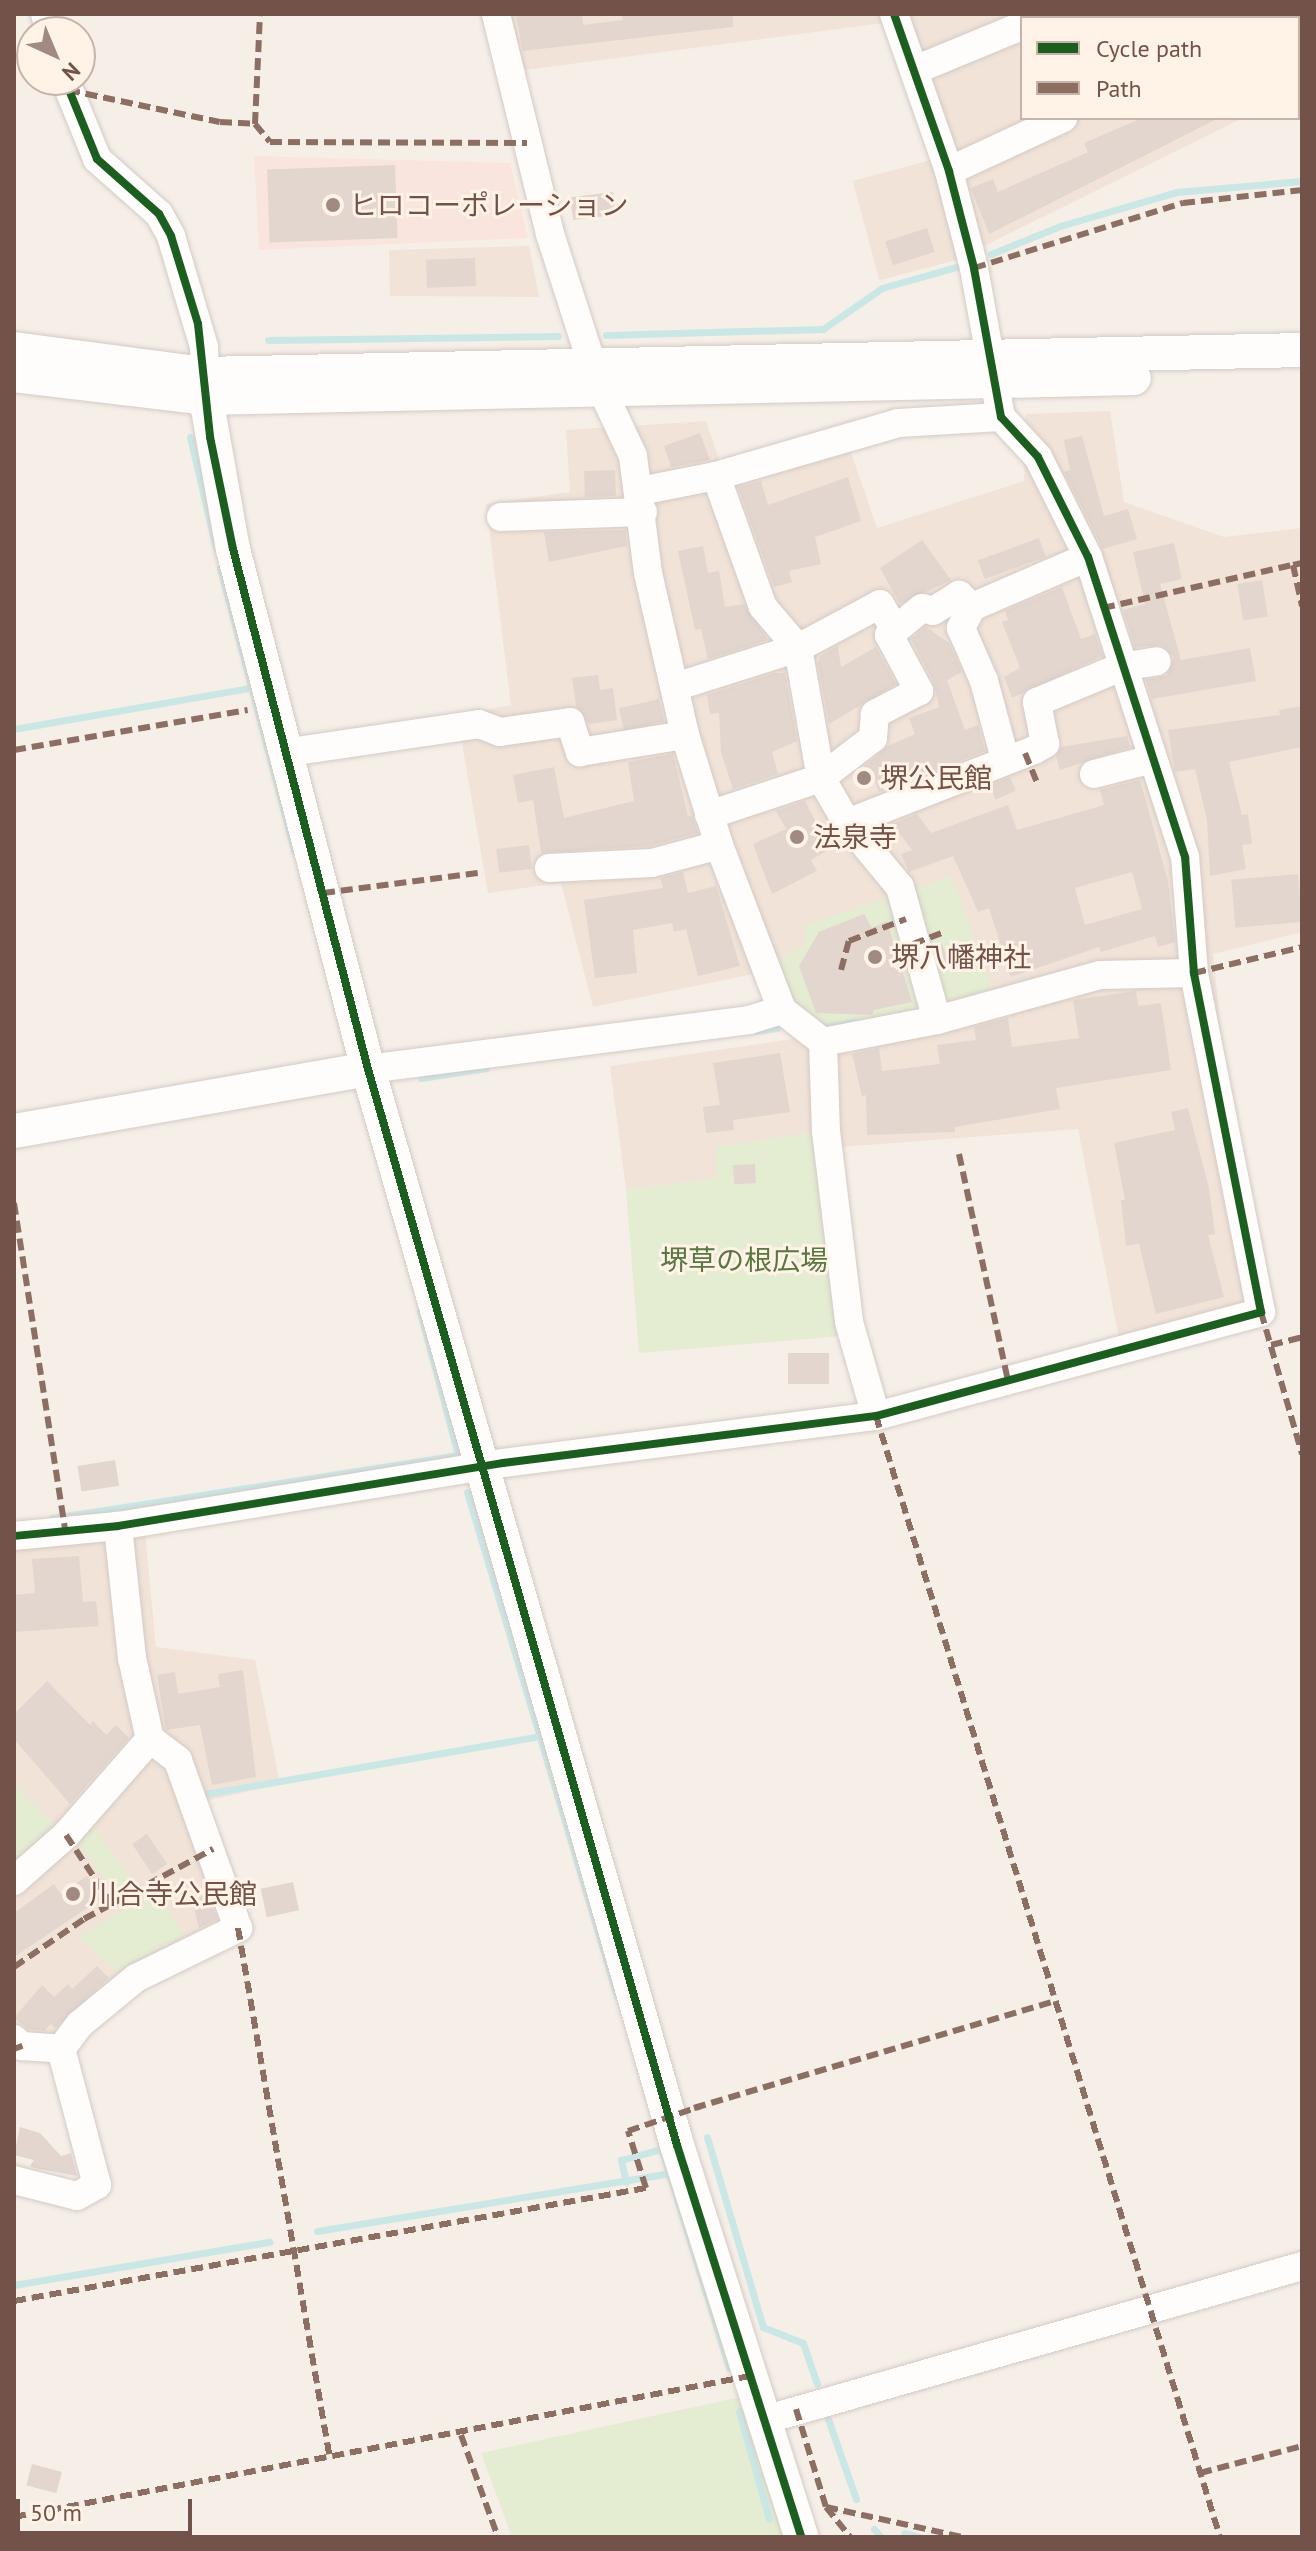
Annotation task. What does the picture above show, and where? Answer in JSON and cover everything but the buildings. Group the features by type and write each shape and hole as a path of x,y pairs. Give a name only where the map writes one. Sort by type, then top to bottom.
{"street":[{"path":"496,14 550,234 597,377 633,456 642,501 648,573 678,686 685,735 719,845 782,1010 823,1042 937,1020 1100,975 1194,973"},
{"path":"14,1536 118,1526 484,1467 876,1416 1261,1312 1194,973 1185,857 1144,721 1121,667 1088,557 1038,457 1001,417 994,370 949,171 894,14"},
{"path":"915,70 1020,27"},
{"path":"71,96 97,159 159,214 171,236 201,335 205,386 233,549 283,753 368,1069 677,2145 801,2537"},
{"path":"949,171 1059,120"},
{"path":"14,349 205,386"},
{"path":"994,370 1302,350"},
{"path":"14,375 205,386 994,370 1302,371"},
{"path":"501,517 642,501 898,423 1001,417"},
{"path":"716,476 763,607 798,648 821,778 847,823 900,887 937,1020"},
{"path":"1005,759 984,681 961,628 972,607 1088,557"},
{"path":"709,815 821,778 873,738 875,714 919,691 889,635 922,608 933,611 959,595 972,607"},
{"path":"678,686 798,648 880,604 895,630"},
{"path":"847,823 1045,744 1037,702 1121,667 1157,661"},
{"path":"283,753 479,724 500,732 570,722 580,752 685,735"},
{"path":"1094,774 1153,759"},
{"path":"549,868 652,863 719,845"},
{"path":"14,1131 368,1069 749,1020 782,1010"},
{"path":"823,1042 826,1131 849,1322 876,1416"},
{"path":"61,2049 80,2024 136,1978 238,1928 178,1760 150,1739 132,1658 118,1526"},
{"path":"14,1881 66,1835 150,1739"},
{"path":"14,2039 22,2046 61,2049"},
{"path":"14,2180 77,2196 97,2185 61,2049"},
{"path":"764,2420 1302,2266"}],"shaded area":[{"path":"508,14 881,14 884,23 517,71"},
{"path":"906,14 1302,14 1300,90 1300,16 1020,16 1020,120 1239,120 984,246"},
{"path":"254,156 510,163 528,238 259,250"},
{"path":"931,160 958,259 879,280 853,181"},
{"path":"529,246 539,297 390,296 389,250"},
{"path":"1110,411 1124,502 1224,537 1302,528 1302,932 1213,954 1249,1305 1119,1338 1078,1129 841,1147 718,1178 626,1190 610,1066 799,1038 801,1045 821,1047 991,986 950,876 758,973 593,1007 561,883 488,893 457,715 511,705 486,504 570,492 566,430 706,421 720,462 843,429 877,528 1024,481 1026,414"},
{"path":"145,1533 156,1647 255,1660 280,1784 206,1801 251,1932 159,1976 54,2064 14,2056 14,1544"}],"green space":[{"path":"951,876 991,986 989,1002 824,1035 791,1008 778,961 805,946 805,925"},
{"name":"堺草の根広場","path":"814,1132 841,1336 639,1353 626,1190 717,1178 716,1147"},
{"path":"14,1782 57,1828 14,1865"},
{"path":"94,1827 135,1883 117,1896 76,1840"},
{"path":"155,1890 184,1936 116,1972 79,1937"},
{"path":"750,2395 789,2537 512,2537 481,2453"}],"waterway":[{"path":"991,254 1060,226 1176,192 1302,181"},
{"path":"606,335 823,329 882,288 960,266"},
{"path":"268,340 558,336"},
{"path":"190,437 216,548"},
{"path":"220,568 294,850"},
{"path":"14,729 248,688"},
{"path":"824,1027 854,1022"},
{"path":"756,1031 777,1028"},
{"path":"421,1078 486,1068"},
{"path":"53,1518 458,1455 420,1311"},
{"path":"467,1492 617,1996"},
{"path":"199,1795 540,1736"},
{"path":"707,2137 763,2327 803,2343 817,2384"},
{"path":"626,2182 621,2160 661,2149"},
{"path":"662,2150 729,2368"},
{"path":"317,2231 666,2174"},
{"path":"14,2285 269,2242"},
{"path":"739,2411 769,2519"},
{"path":"828,2419 856,2499"},
{"path":"874,2529 881,2537"},
{"path":"904,2533 920,2537"}],"marked path":[{"path":"255,124 260,14"},
{"path":"96,96 220,122 255,124 270,142 527,143"},
{"path":"974,268 1183,203 1302,190"},
{"path":"1302,563 1293,565 1302,606"},
{"path":"1103,608 1293,565"},
{"path":"14,750 248,710"},
{"path":"1025,753 1038,785"},
{"path":"323,893 478,873"},
{"path":"841,970 849,941 906,919"},
{"path":"913,944 942,933"},
{"path":"1194,973 1302,947"},
{"path":"959,1154 1008,1380"},
{"path":"14,1203 65,1530"},
{"path":"1261,1312 1302,1454"},
{"path":"1271,1345 1302,1337"},
{"path":"876,1416 1220,2537"},
{"path":"66,1835 111,1903"},
{"path":"14,1967 84,1919 213,1849"},
{"path":"238,1928 330,2459"},
{"path":"694,2108 1055,2001"},
{"path":"14,2049 22,2046"},
{"path":"14,2301 646,2188 628,2131 701,2106"},
{"path":"14,2517 750,2376"},
{"path":"796,2409 826,2507 850,2537"},
{"path":"461,2435 498,2537"},
{"path":"1200,2473 1302,2446"},
{"path":"826,2507 962,2537"}],"cycle path":[{"path":"14,1536 118,1526 503,1463 876,1416 1261,1312 1194,973 1185,857 1088,557 1038,457 1001,417 974,268 949,171 894,14"},
{"path":"71,96 97,159 159,214 171,236 198,324 210,437 233,549 368,1069 677,2145 801,2537"}],"place":[{"name":"ヒロコーポレーション","path":"333,205"},
{"name":"堺公民館","path":"864,778"},
{"name":"法泉寺","path":"797,837"},
{"name":"堺八幡神社","path":"875,957"},
{"name":"川合寺公民館","path":"73,1894"}]}
